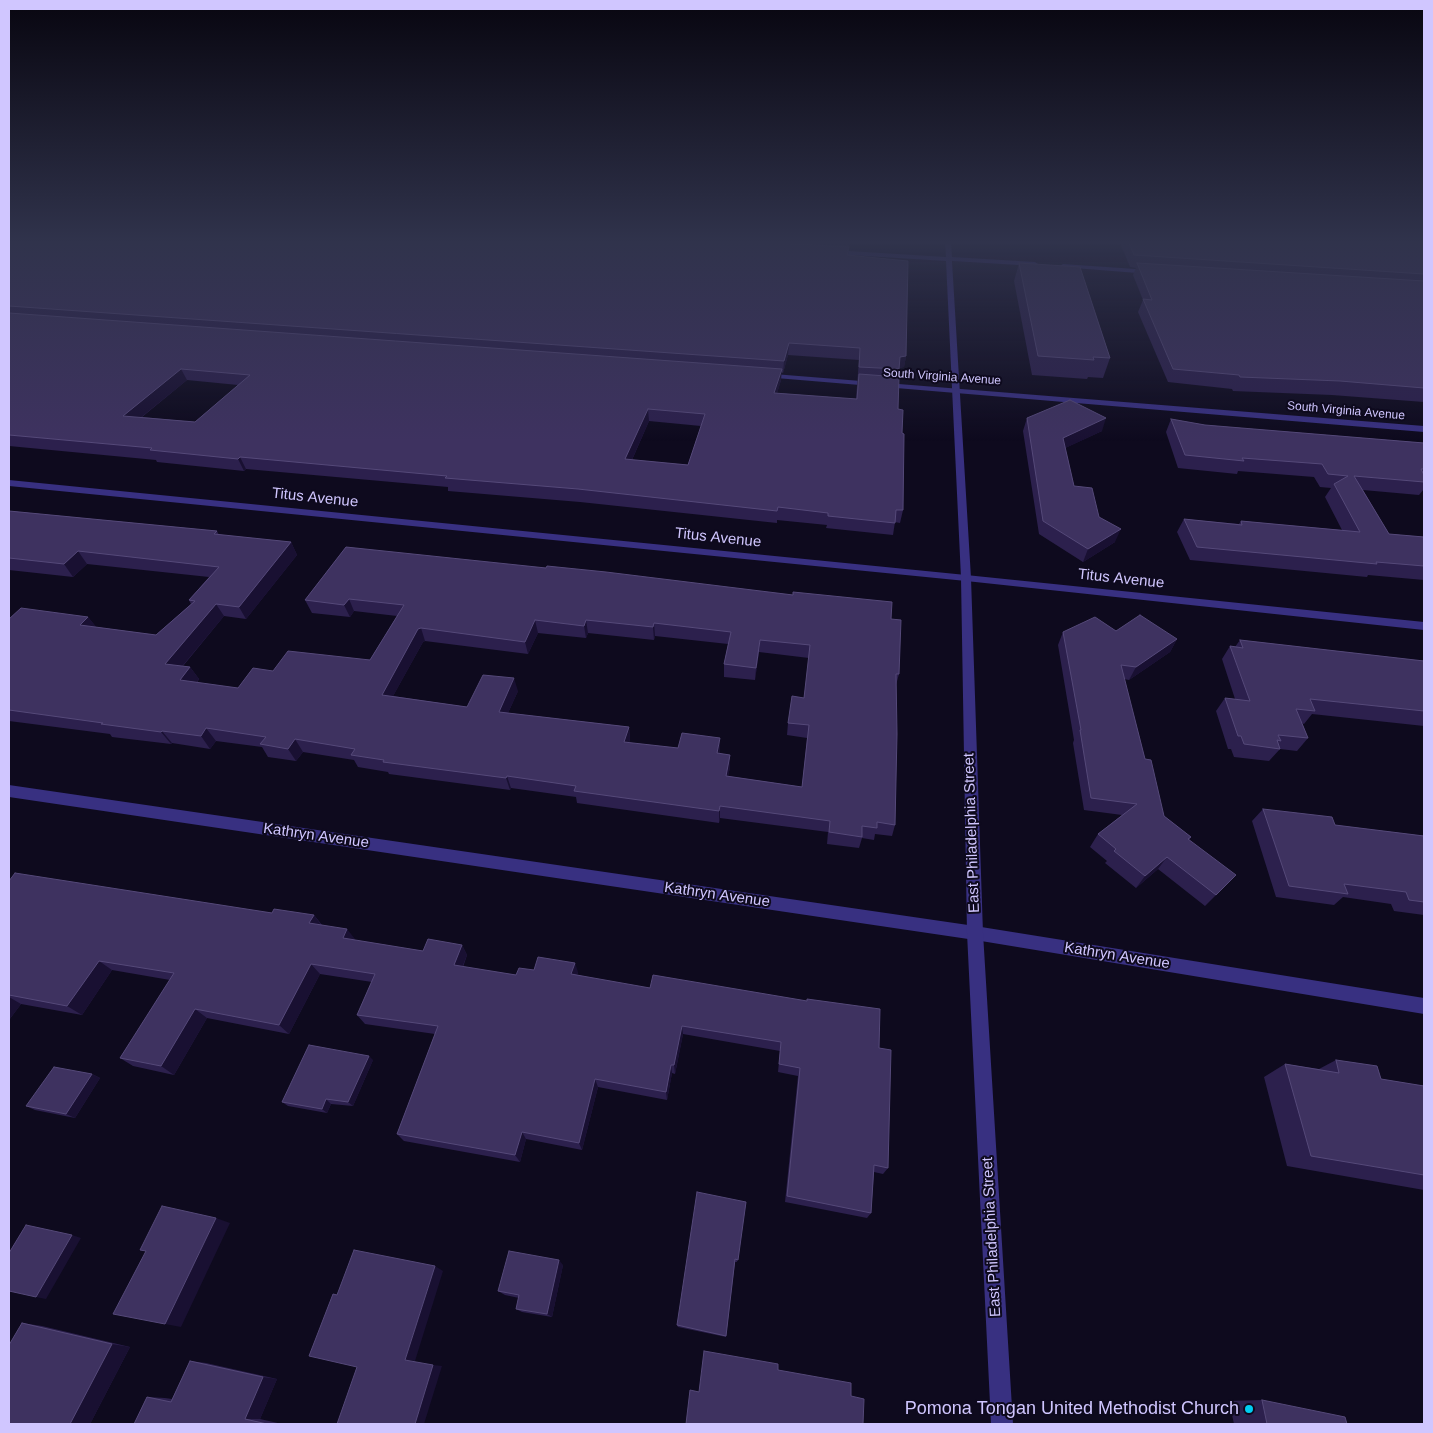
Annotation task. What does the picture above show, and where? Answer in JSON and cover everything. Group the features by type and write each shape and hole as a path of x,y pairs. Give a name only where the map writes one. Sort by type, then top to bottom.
{"street":[{"name":"East Philadelphia Street","path":"952,308 966,578 975,933 1002,1424"},
{"name":"South Virginia Avenue","path":"756,375 956,389 1424,429"},
{"name":"Titus Avenue","path":"9,483 966,578 1424,626"},
{"name":"Kathryn Avenue","path":"9,791 975,933 1424,1006"}],"building":[{"path":"35,308 907,308 906,356 900,357 899,369 859,367 860,348 789,343 784,361"},
{"path":"1028,308 1093,308 1110,358 1093,357 1094,360 1038,356"},
{"path":"1147,308 1424,308 1424,388 1340,381 1240,377 1239,375 1173,369"},
{"path":"9,313 782,369 774,393 857,399 859,374 899,377 898,409 903,410 902,433 904,434 903,510 896,510 895,523 828,516 828,513 778,507 777,511 578,489 445,478 447,476 240,457 238,459 150,450 152,448 9,435","holes":["181,369 250,375 195,422 123,416","648,409 705,414 688,465 625,459"]},
{"path":"1070,400 1106,418 1063,438 1074,486 1092,488 1099,517 1121,529 1088,549 1043,521 1027,418"},
{"path":"1171,419 1205,425 1424,443 1424,469 1421,469 1424,475 1424,482 1354,476 1389,534 1424,537 1424,566 1376,562 1377,564 1197,547 1184,519 1242,525 1241,521 1360,532 1334,484 1348,476 1328,474 1322,464 1242,458 1244,461 1185,455"},
{"path":"9,511 217,531 214,534 291,542 239,607 216,604 165,664 190,667 180,680 238,688 253,668 273,671 288,651 370,660 404,605 349,599 344,605 305,600 346,547 546,568 547,566 606,572 793,595 793,592 892,602 891,619 901,620 899,674 896,674 895,825 877,822 877,828 862,826 862,837 829,832 830,821 720,806 719,811 574,791 576,786 383,762 384,760 351,755 355,749 295,739 288,749 260,744 266,737 206,728 201,736 101,724 103,723 9,710 9,619 21,608 88,617 80,625 156,635 195,601 189,600 219,567 78,551 64,564 9,558","holes":["535,620 584,626 586,620 653,627 654,623 731,632 724,664 756,668 760,640 810,645 804,698 792,696 788,723 809,725 802,787 726,776 730,755 717,753 720,738 682,733 678,748 624,742 629,727 499,712 514,678 483,675 467,707 382,695 418,629 525,642"]},
{"path":"1140,615 1177,639 1136,667 1121,665 1145,759 1151,760 1164,816 1191,837 1188,839 1236,875 1216,895 1167,857 1145,876 1114,851 1116,849 1098,834 1137,804 1091,798 1063,632 1095,617 1116,631"},
{"path":"1240,640 1424,661 1424,711 1310,699 1315,711 1296,709 1308,738 1278,735 1281,741 1277,740 1280,749 1244,744 1241,736 1238,736 1225,698 1250,701 1230,646 1243,648"},
{"path":"1263,809 1332,817 1335,825 1424,836 1424,902 1409,900 1406,892 1344,884 1348,894 1289,886"},
{"path":"15,873 272,913 274,909 314,915 309,923 347,929 343,938 423,951 428,939 462,945 454,965 516,975 519,968 534,970 538,957 575,963 571,974 650,988 653,975 807,1001 807,999 880,1009 879,1048 891,1050 888,1168 874,1165 871,1213 787,1196 800,1068 779,1064 781,1042 682,1026 674,1065 671,1065 666,1092 595,1079 579,1143 522,1132 515,1155 397,1134 438,1026 357,1015 375,974 311,964 279,1025 195,1009 161,1066 120,1058 174,973 99,961 67,1006 9,995 9,881"},
{"path":"309,1045 369,1056 348,1102 326,1099 322,1109 282,1102"},
{"path":"1336,1060 1377,1066 1381,1079 1424,1086 1424,1175 1311,1156 1285,1064 1339,1073"},
{"path":"54,1067 92,1074 66,1114 26,1106"},
{"path":"697,1192 746,1202 738,1260 735,1259 726,1336 677,1325"},
{"path":"162,1206 216,1218 165,1324 113,1314 146,1251 140,1250"},
{"path":"26,1225 72,1235 36,1297 9,1291 9,1253"},
{"path":"354,1250 435,1266 405,1360 433,1365 415,1424 337,1424 357,1367 309,1356 333,1294 337,1295"},
{"path":"509,1251 559,1260 547,1314 516,1309 519,1295 498,1291"},
{"path":"22,1323 112,1344 70,1424 9,1424 9,1345"},
{"path":"704,1351 778,1364 778,1370 851,1383 851,1396 864,1399 863,1424 686,1424 690,1390 699,1392"},
{"path":"190,1361 263,1377 245,1419 267,1424 134,1424 147,1397 171,1402"},
{"path":"1262,1400 1345,1417 1347,1424 1267,1424"}],"place":[{"name":"Pomona Tongan United Methodist Church","path":"1249,1409"}]}
